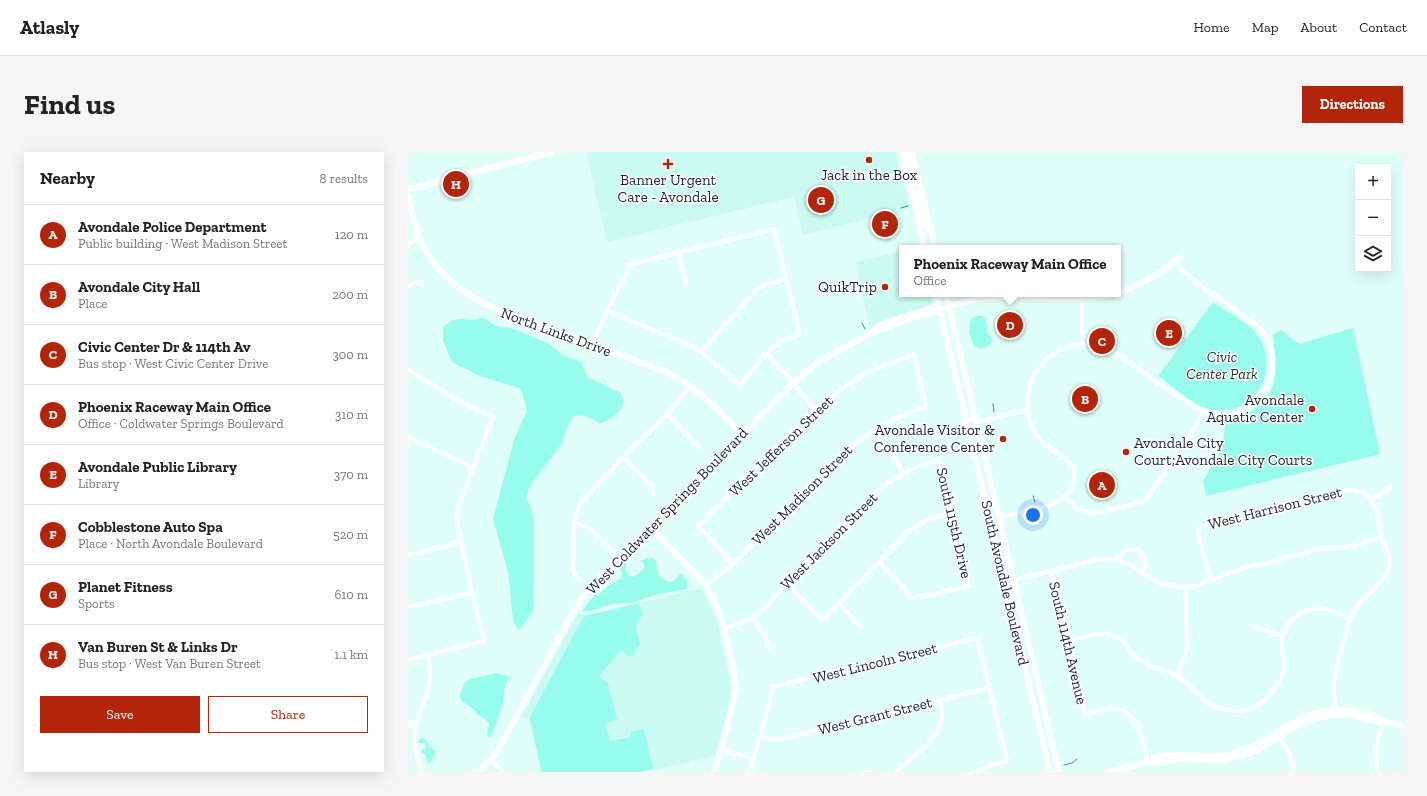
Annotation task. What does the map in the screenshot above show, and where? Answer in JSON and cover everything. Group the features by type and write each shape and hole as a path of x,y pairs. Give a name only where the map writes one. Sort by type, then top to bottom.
{"main road":[{"path":"408,188 552,152"}],"street":[{"path":"903,152 907,156 914,183 919,184"},
{"path":"903,152 924,245"},
{"path":"912,152 934,245"},
{"path":"912,192 917,194 925,226 931,232"},
{"name":"North Links Drive","path":"408,196 420,238 434,263 450,281 469,296 496,310 661,370 676,377 692,386 741,434"},
{"path":"592,345 607,311 626,274 629,264 774,228 800,334 781,341 766,353 740,385 701,352 683,342 607,311"},
{"path":"408,244 420,238"},
{"path":"678,252 686,284"},
{"path":"1121,292 1156,276 1182,256"},
{"path":"990,519 1047,506 1058,502 1065,497 1071,489 1074,474 1072,467 1064,457 1046,446 1039,438 1029,422 1026,410 1028,390 1031,381 1039,367 1057,351 1066,347 1082,344 1094,344 1110,349 1150,378 1202,411 1214,414 1237,412 1248,407 1257,401 1269,385 1273,365 1270,344 1266,334 1258,326 1198,284 1174,263"},
{"path":"701,352 758,288 786,278"},
{"path":"408,286 415,282 422,283"},
{"name":"South Avondale Boulevard","path":"937,297 1050,772"},
{"name":"South Avondale Boulevard","path":"946,297 974,419 1059,772"},
{"path":"1082,344 1082,299 1095,297"},
{"name":"West Coldwater Springs Boulevard","path":"476,772 491,758 502,743 575,610 597,580 741,434 793,383 817,363 877,330 882,330 906,320 940,309 979,299 1082,299"},
{"path":"766,353 814,409"},
{"name":"West Madison Street","path":"706,585 732,565 831,463 850,447 896,418 926,407 914,354"},
{"name":"West Jefferson Street","path":"732,565 720,549 698,526 814,409 868,372 914,354"},
{"path":"408,370 462,403 492,417 472,467 457,510 456,519 460,542 484,641 408,660"},
{"path":"577,577 573,570 574,522 579,504 623,457 667,414 692,386"},
{"path":"966,420 974,419 982,421 1026,410"},
{"path":"1065,497 1075,507 1085,513 1098,513 1144,501 1148,498 1197,425 1202,411"},
{"path":"667,414 700,448"},
{"path":"878,428 903,474"},
{"path":"408,437 472,467"},
{"path":"623,457 651,485 654,495"},
{"name":"West Jackson Street","path":"724,629 753,618 767,606 786,583 881,487 919,466 939,460"},
{"name":"South 115th Drive","path":"879,562 905,589 910,599 969,586 939,460"},
{"path":"1336,712 1334,685 1336,670 1350,619 1357,606 1382,580 1386,574 1390,560 1389,553 1382,537 1376,508 1371,500 1390,487"},
{"name":"West Harrison Street","path":"1211,580 1198,535 1199,527 1242,514 1344,490 1351,489 1362,491 1371,500"},
{"path":"786,583 822,620 910,530 928,519 951,513"},
{"path":"574,522 591,530 619,558"},
{"path":"650,527 706,585 716,604 724,629 735,678 736,691 714,772"},
{"path":"1014,580 1095,560 1116,560 1130,565 1141,573 1162,584 1185,587 1195,586 1243,568 1319,550 1353,546 1382,537"},
{"path":"408,555 460,542"},
{"path":"1116,560 1126,550 1131,549 1140,551 1143,554 1145,563 1141,573"},
{"name":"South 114th Avenue","path":"1051,571 1085,714 1108,709 1124,711 1133,718 1140,730 1147,762"},
{"path":"1177,676 1187,648 1185,587"},
{"path":"408,607 472,593"},
{"path":"839,603 861,627"},
{"path":"1068,642 1102,633 1111,634 1120,638 1126,643 1137,659 1141,662 1177,676 1192,687 1204,701 1218,708 1240,711 1254,708 1272,694 1279,681 1284,664 1281,648 1283,636 1288,624 1297,615 1314,609 1325,609 1350,619"},
{"path":"753,618 765,636 770,649"},
{"path":"1251,626 1283,636"},
{"name":"West Lincoln Street","path":"760,736 772,687 977,638 989,688"},
{"path":"421,772 415,745 415,725 430,680 427,656"},
{"path":"973,772 1007,761 989,688"},
{"name":"West Grant Street","path":"760,736 777,739 790,737 989,688"},
{"path":"896,772 931,740 937,732 942,714 940,700"},
{"path":"1108,772 1147,762 1153,763 1183,759 1213,760 1230,758 1258,750 1278,735 1314,719 1336,712 1377,722 1382,721 1403,726"},
{"path":"1377,772 1376,748 1382,721"},
{"path":"408,723 415,725"},
{"path":"1278,735 1290,755 1296,772"},
{"path":"750,772 760,736"},
{"path":"721,749 754,759"},
{"path":"491,758 503,772"},
{"path":"864,772 870,772"}],"shaded area":[{"path":"586,152 896,152 902,182 911,209 803,235 794,197 607,242"},
{"path":"899,252 899,297 931,297 932,305 883,320 870,328 855,262"},
{"path":"702,588 716,617 731,685 730,701 715,756 647,772 541,772 529,720 522,716 578,613 584,615"}],"green space":[{"name":"Civic Center Park","path":"1213,302 1244,322 1255,332 1259,337 1265,351 1267,365 1264,378 1258,390 1250,400 1238,407 1224,410 1209,409 1196,404 1158,376"},
{"path":"982,316 986,320 988,333 993,341 989,346 980,349 974,346 969,333 970,321 972,318"},
{"path":"484,317 491,323 500,327 512,328 549,344 564,356 582,362 585,372 589,378 621,393 624,402 615,416 600,424 588,417 574,416 567,428 561,445 530,486 526,497 532,510 534,524 533,611 522,627 518,630 513,620 508,572 493,519 514,440 527,410 521,389 480,376 452,362 443,340 443,327 452,320 473,320"},
{"name":"Avondale Aquatic Center","path":"1353,328 1380,454 1206,496 1203,481 1223,447 1225,420 1244,415 1257,407 1266,399 1271,390 1275,370 1273,335 1281,330 1299,344"},
{"path":"647,558 652,558 656,561 658,572 664,580 668,582 676,579 680,573 684,576 688,584 687,589 654,595 633,603 612,604 588,612 582,611 594,595 598,595 608,586 621,578 622,573 620,569 626,561 627,572 633,577 644,568 644,564 640,561"},
{"path":"639,604 643,615 636,625 640,644 630,657 621,650 599,676 608,684 617,720 605,723 610,741 631,737 630,732 644,729 653,769 640,772 542,772 530,717 584,616"},
{"path":"498,673 510,677 505,686 503,703 494,731 490,738 487,735 489,723 462,701 460,695 464,683 470,679"},
{"path":"423,738 435,751 434,757 428,765 425,754 422,753 421,750 426,748 425,743 419,743 419,739"}],"waterway":[{"path":"901,208 908,206"},
{"path":"862,323 865,329"},
{"path":"993,404 994,412"},
{"path":"1033,496 1035,502"},
{"path":"1038,514 1040,522"},
{"path":"1064,765 1072,763 1077,759"}],"place":[{"name":"Jack in the Box","path":"869,160"},
{"name":"Banner Urgent Care - Avondale","path":"668,164"},
{"name":"Van Buren St & Links Dr","path":"456,184"},
{"name":"Planet Fitness","path":"821,200"},
{"name":"Cobblestone Auto Spa","path":"885,224"},
{"name":"QuikTrip","path":"885,287"},
{"name":"Phoenix Raceway Main Office","path":"1010,325"},
{"name":"Avondale Public Library","path":"1169,333"},
{"name":"Civic Center Dr & 114th Av","path":"1102,341"},
{"name":"Avondale City Hall","path":"1085,399"},
{"name":"Avondale Aquatic Center","path":"1312,409"},
{"name":"Avondale Visitor & Conference Center","path":"1003,439"},
{"name":"Avondale City Court;Avondale City Courts","path":"1126,452"},
{"name":"Avondale Police Department","path":"1102,485"}]}
